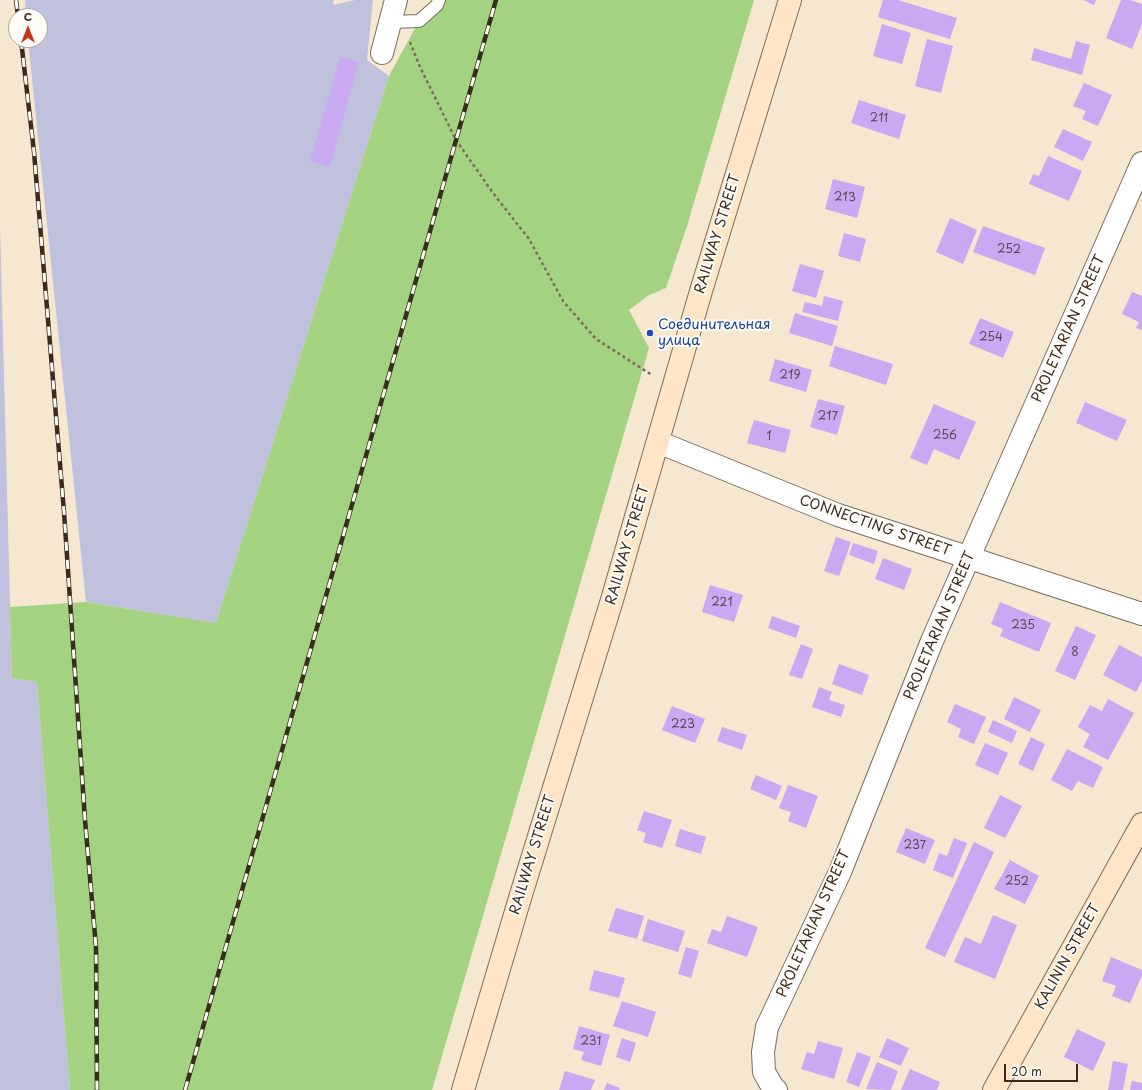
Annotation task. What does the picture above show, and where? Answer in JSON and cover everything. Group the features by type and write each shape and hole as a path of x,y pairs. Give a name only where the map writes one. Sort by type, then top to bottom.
{"street":[{"path":"382,53 396,22 396,0"},
{"name":"RAILWAY STREET","path":"463,1090 520,898 610,608 701,291 790,0"},
{"name":"PROLETARIAN STREET","path":"776,1090 764,1072 763,1052 767,1027 840,872 932,641 1142,164"},
{"name":"CONNECTING STREET","path":"658,442 838,515 1142,614"},
{"name":"KALININ STREET","path":"994,1090 1142,824"}],"lane":[{"path":"396,22 419,21 437,5 439,0"}],"path":[{"path":"396,22 456,140 493,193 529,239 563,301 596,339 673,388"}],"shaded area":[{"path":"25,0 334,0 333,5 355,0 373,0 367,60 389,76 216,623 86,602 29,48 48,48 48,8 26,8"},
{"path":"0,225 12,678 37,682 70,1090 0,1090"}],"green space":[{"path":"439,0 754,0 687,226 666,288 649,295 629,310 649,348 432,1090 70,1090 37,682 12,678 10,607 86,602 216,623 389,76 419,21"}],"building":[{"path":"883,0 898,0 957,18 950,39 878,17"},
{"path":"1083,0 1096,0 1094,5"},
{"path":"1121,0 1130,0 1142,4 1142,24 1132,49 1106,38"},
{"path":"882,24 911,33 902,64 873,56"},
{"path":"927,39 953,46 941,93 915,86"},
{"path":"1076,41 1090,45 1082,75 1031,60 1034,48 1071,59"},
{"path":"340,57 359,62 330,167 310,161"},
{"path":"1084,83 1112,95 1098,126 1082,119 1086,111 1073,106"},
{"path":"859,100 906,115 899,139 851,123"},
{"path":"1063,129 1092,142 1083,161 1054,147"},
{"path":"1048,156 1082,171 1069,201 1029,184 1033,174 1039,176"},
{"path":"833,179 865,187 857,218 825,209"},
{"path":"950,218 977,230 963,264 936,252"},
{"path":"983,226 1045,248 1035,275 973,252"},
{"path":"844,233 866,239 860,262 838,256"},
{"path":"800,264 824,271 816,298 792,291"},
{"path":"1132,292 1142,296 1142,330 1136,328 1139,322 1122,314"},
{"path":"824,296 843,301 838,321 802,312 805,302 822,306"},
{"path":"795,313 838,326 832,346 789,333"},
{"path":"980,318 1014,332 1003,358 969,344"},
{"path":"835,346 893,364 886,385 829,366"},
{"path":"775,359 812,370 806,392 769,381"},
{"path":"818,399 845,406 837,435 810,427"},
{"path":"1085,402 1127,420 1117,441 1076,423"},
{"path":"934,404 976,422 959,460 934,449 927,465 910,458"},
{"path":"754,420 791,430 785,453 747,443"},
{"path":"836,537 851,542 839,576 824,571"},
{"path":"853,543 878,551 874,564 849,555"},
{"path":"883,558 912,569 904,590 875,579"},
{"path":"710,585 743,595 734,622 702,612"},
{"path":"1000,602 1051,623 1039,652 1000,636 1003,629 991,624"},
{"path":"772,616 800,626 796,638 768,628"},
{"path":"1076,626 1096,635 1075,680 1055,671"},
{"path":"801,644 813,649 802,679 789,675"},
{"path":"1119,645 1142,657 1142,681 1136,692 1103,675"},
{"path":"839,664 869,675 862,695 832,684"},
{"path":"819,687 832,692 829,700 845,705 841,717 812,707"},
{"path":"1014,697 1041,710 1030,732 1004,719"},
{"path":"1108,699 1134,713 1108,760 1083,747 1090,734 1078,727 1090,705 1102,711"},
{"path":"955,704 986,717 974,744 958,737 961,729 947,722"},
{"path":"672,706 705,719 695,743 662,730"},
{"path":"993,720 1017,731 1012,743 988,732"},
{"path":"722,727 747,735 742,750 717,741"},
{"path":"1031,737 1045,744 1033,771 1018,764"},
{"path":"985,743 1008,753 998,775 975,765"},
{"path":"1067,749 1103,767 1093,788 1078,781 1072,791 1051,780"},
{"path":"756,775 782,786 776,800 750,789"},
{"path":"788,785 818,796 806,828 788,821 791,812 779,808"},
{"path":"1000,795 1022,806 1005,838 984,828"},
{"path":"644,811 672,820 662,848 643,842 646,833 637,830"},
{"path":"906,828 935,840 925,864 896,852"},
{"path":"680,829 706,837 701,854 675,846"},
{"path":"954,838 967,843 953,878 933,870 939,853 947,856"},
{"path":"974,842 994,852 945,957 925,948"},
{"path":"1010,860 1039,876 1025,904 994,889"},
{"path":"616,908 644,916 637,939 608,931"},
{"path":"993,915 1017,925 995,979 954,962 965,937 981,944"},
{"path":"727,916 758,927 747,957 707,943 712,929 721,932"},
{"path":"648,919 685,931 678,952 642,941"},
{"path":"686,947 699,951 691,978 678,974"},
{"path":"1111,957 1142,970 1142,975 1130,1003 1112,996 1116,986 1102,981"},
{"path":"594,970 625,978 619,998 589,990"},
{"path":"622,1001 656,1012 648,1037 613,1026"},
{"path":"579,1026 610,1035 601,1066 581,1060 584,1052 573,1049"},
{"path":"1077,1029 1106,1043 1093,1071 1064,1057"},
{"path":"622,1038 636,1043 630,1062 616,1057"},
{"path":"887,1038 909,1048 901,1066 879,1057"},
{"path":"818,1041 843,1048 834,1079 801,1069 807,1052 814,1054"},
{"path":"857,1052 871,1057 859,1087 846,1082"},
{"path":"1113,1061 1128,1064 1123,1090 1108,1090"},
{"path":"877,1062 898,1071 891,1090 866,1089"},
{"path":"910,1069 940,1082 937,1090 901,1090"},
{"path":"565,1071 595,1080 591,1090 559,1090"},
{"path":"1132,1081 1142,1083 1142,1090 1130,1090"},
{"path":"607,1083 620,1088 619,1090 604,1090"}],"railway":[{"path":"16,0 17,8"},
{"path":"185,1090 496,0"},
{"path":"22,48 34,152 64,512 85,820 96,947 97,1090"}],"place":[{"name":"Соединительная улица","path":"650,333"}]}
